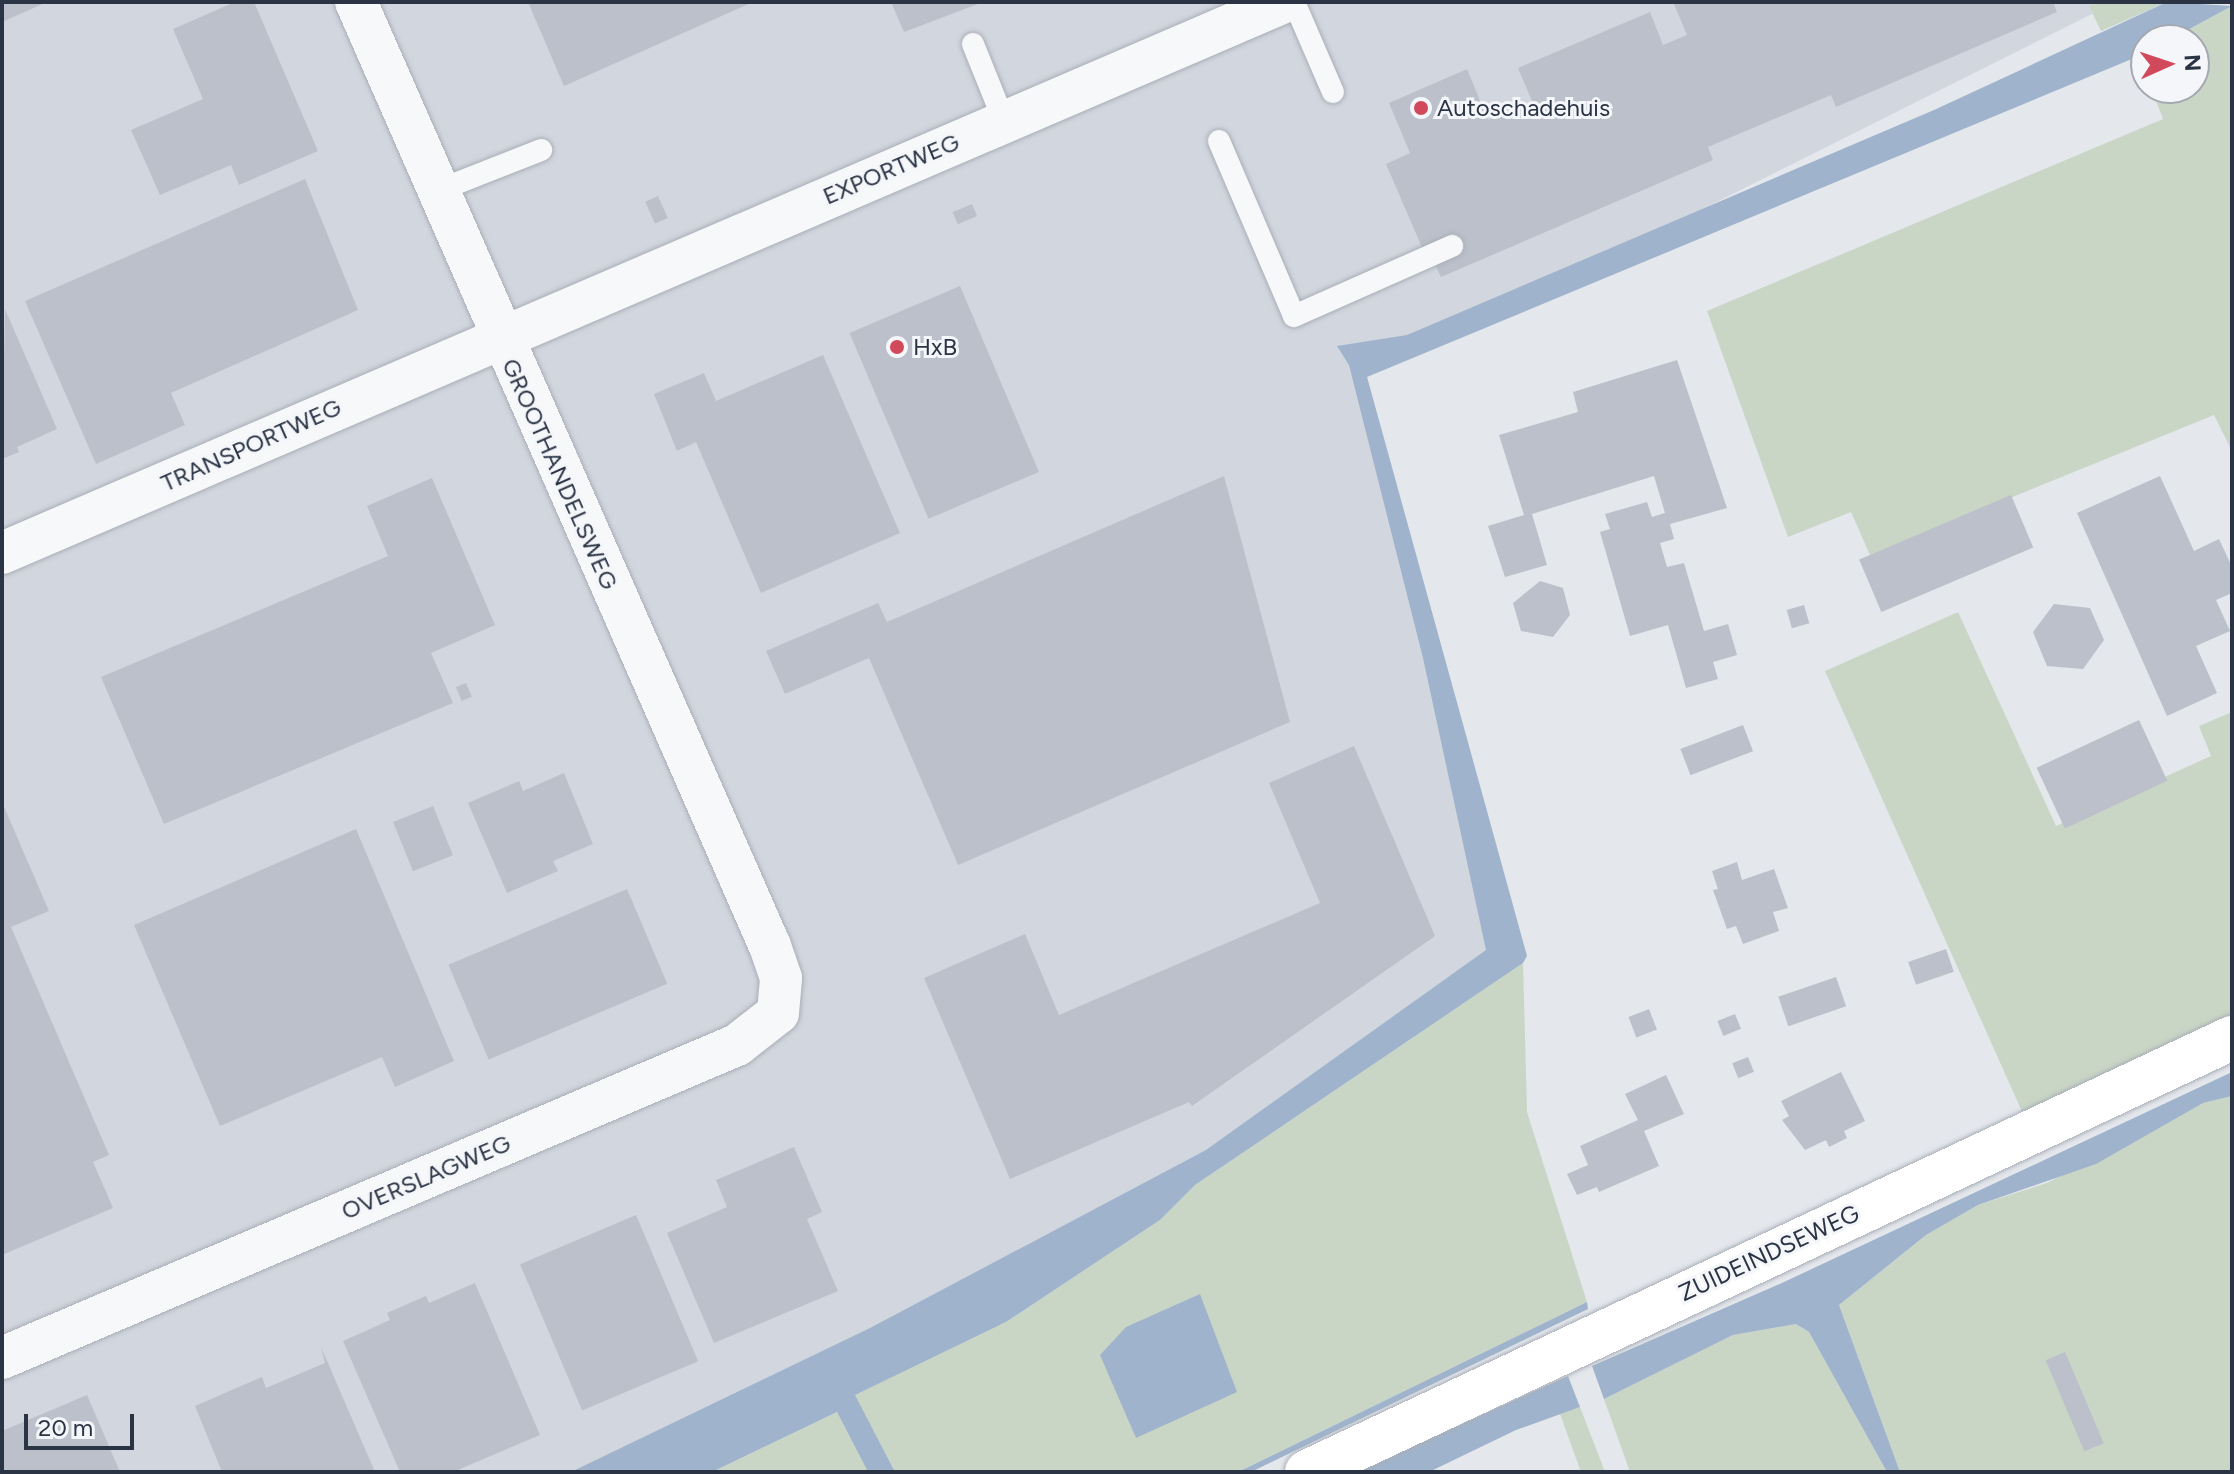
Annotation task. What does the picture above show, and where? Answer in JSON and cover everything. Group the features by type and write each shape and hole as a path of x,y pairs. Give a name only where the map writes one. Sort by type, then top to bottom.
{"street":[{"name":"GROOTHANDELSWEG","path":"356,2 499,336 769,944"},
{"name":"EXPORTWEG","path":"499,336 1284,2"},
{"name":"TRANSPORTWEG","path":"2,553 499,336"},
{"name":"OVERSLAGWEG","path":"2,1358 737,1045 778,1013 781,978 769,944"},
{"name":"ZUIDEINDSEWEG","path":"1307,1472 2232,1038"}],"lane":[{"path":"1294,2 1333,92"},
{"path":"973,44 1004,121"},
{"path":"1219,141 1294,316 1452,246"},
{"path":"437,191 541,150"}],"shaded area":[{"path":"2,2 2116,2 1367,377 1527,956 1426,1030 639,1472 2,1472"}],"green space":[{"path":"2098,2 2167,2 2101,31 2089,6"},
{"path":"2232,6 2232,451 2214,415 1870,555 1851,512 1788,537 1707,311 2163,119 2157,104 2210,104 2210,24 2199,24"},
{"path":"1958,612 2056,826 2211,756 2199,726 2232,712 2232,1018 2024,1116 1825,671"},
{"path":"1523,963 1527,1112 1587,1302 1238,1472 895,1472 854,1395 1006,1322 1160,1220 1195,1185"},
{"path":"2232,1096 2232,1472 1900,1472 1839,1305 1926,1235 1978,1205 2047,1183 2203,1103"},
{"path":"1796,1324 1809,1332 1887,1472 1630,1472 1604,1399 1733,1335"},
{"path":"1580,1407 1605,1472 1581,1472 1560,1414"},
{"path":"837,1412 868,1472 712,1472"}],"water":[{"path":"2167,2 2232,6 2199,24 2130,24 2130,60 1367,377 1527,956 1523,963 1195,1185 1160,1220 1006,1322 855,1395 895,1472 868,1472 837,1412 712,1472 571,1472 870,1328 1206,1150 1486,950 1423,658 1349,365 1337,346 1407,335 1934,110"},
{"path":"2232,1072 2232,1096 2203,1103 2096,1164 1978,1205 1926,1235 1839,1305 1900,1472 1887,1472 1809,1332 1796,1324 1733,1335 1604,1399 1592,1366 1784,1282"},
{"path":"1200,1294 1237,1392 1136,1438 1100,1355 1126,1327"},
{"path":"1587,1302 1588,1309 1251,1472 1238,1472"},
{"path":"1568,1376 1580,1407 1516,1430 1429,1472 1355,1472"}],"building":[{"path":"2,2 47,2 2,22"},
{"path":"235,2 254,2 318,151 239,185 231,165 160,195 131,130 203,99 173,29"},
{"path":"528,2 753,2 564,86"},
{"path":"891,2 983,2 904,32"},
{"path":"1673,2 2053,2 2057,12 1836,107 1831,95 1708,147 1713,160 1441,277 1435,264 1430,266 1386,164 1410,153 1389,103 1467,69 1488,120 1532,101 1518,68 1650,12 1663,45 1687,35"},
{"path":"305,179 358,310 171,393 185,425 96,464 25,301"},
{"path":"658,196 668,218 655,224 645,202"},
{"path":"972,204 977,216 958,224 953,212"},
{"path":"960,286 1039,472 928,519 850,333"},
{"path":"5,309 57,429 17,447 19,452 2,459"},
{"path":"823,355 900,533 761,593 696,442 677,451 654,394 704,373 716,401"},
{"path":"1677,360 1727,508 1670,524 1674,539 1660,543 1667,567 1684,563 1704,631 1728,624 1737,655 1713,662 1718,679 1686,688 1668,625 1630,636 1600,532 1610,529 1605,514 1647,502 1652,517 1665,513 1654,476 1532,514 1547,565 1505,577 1488,526 1524,515 1499,435 1578,412 1573,392"},
{"path":"1224,476 1290,722 958,865 869,658 785,694 766,651 878,603 887,622"},
{"path":"2160,476 2194,551 2219,539 2232,567 2232,593 2216,600 2230,631 2196,646 2217,693 2167,716 2077,513"},
{"path":"432,478 495,625 431,653 453,703 164,824 101,677 388,556 367,506"},
{"path":"2011,495 2033,547 1881,612 1859,559"},
{"path":"1540,581 1563,588 1570,615 1553,637 1521,631 1513,603"},
{"path":"2054,604 2090,608 2104,640 2083,669 2047,666 2033,632"},
{"path":"1804,605 1809,623 1792,628 1787,610"},
{"path":"466,683 472,697 462,701 456,687"},
{"path":"2139,720 2167,781 2065,828 2037,768"},
{"path":"1743,725 1753,751 1690,775 1680,749"},
{"path":"1354,746 1435,936 1192,1106 1189,1102 1010,1179 924,978 1025,934 1059,1015 1320,903 1269,783"},
{"path":"564,773 593,844 553,861 558,871 507,893 468,803 519,781 523,791"},
{"path":"2,802 49,911 11,927 109,1155 93,1162 113,1208 2,1255"},
{"path":"433,806 453,855 413,871 393,822"},
{"path":"356,829 454,1061 395,1087 382,1057 220,1126 134,925"},
{"path":"1737,862 1742,880 1774,869 1788,908 1773,912 1779,931 1743,944 1736,926 1727,929 1713,890 1718,889 1712,871"},
{"path":"627,889 667,984 489,1060 448,965"},
{"path":"1946,949 1954,972 1916,985 1908,962"},
{"path":"1836,977 1846,1006 1788,1026 1778,997"},
{"path":"1649,1009 1657,1030 1636,1037 1628,1017"},
{"path":"1735,1014 1741,1029 1723,1036 1717,1021"},
{"path":"1748,1057 1754,1072 1738,1078 1732,1063"},
{"path":"1841,1072 1865,1121 1844,1131 1847,1138 1829,1147 1826,1140 1805,1150 1782,1120 1789,1116 1781,1101"},
{"path":"1666,1075 1684,1114 1644,1131 1659,1166 1599,1192 1597,1187 1577,1195 1567,1174 1588,1165 1580,1146 1638,1120 1625,1094"},
{"path":"794,1147 822,1212 807,1219 838,1291 714,1343 667,1233 727,1207 716,1180"},
{"path":"636,1215 698,1361 582,1411 520,1264"},
{"path":"475,1283 540,1435 453,1472 400,1472 343,1341 390,1320 387,1313 426,1296 429,1303"},
{"path":"321,1347 375,1472 222,1472 195,1406 262,1377 266,1388 325,1363"},
{"path":"2065,1352 2104,1443 2084,1451 2046,1360"},
{"path":"87,1395 120,1472 2,1472 2,1431"}],"place":[{"name":"Autoschadehuis","path":"1421,108"},
{"name":"HxB","path":"897,347"}]}
